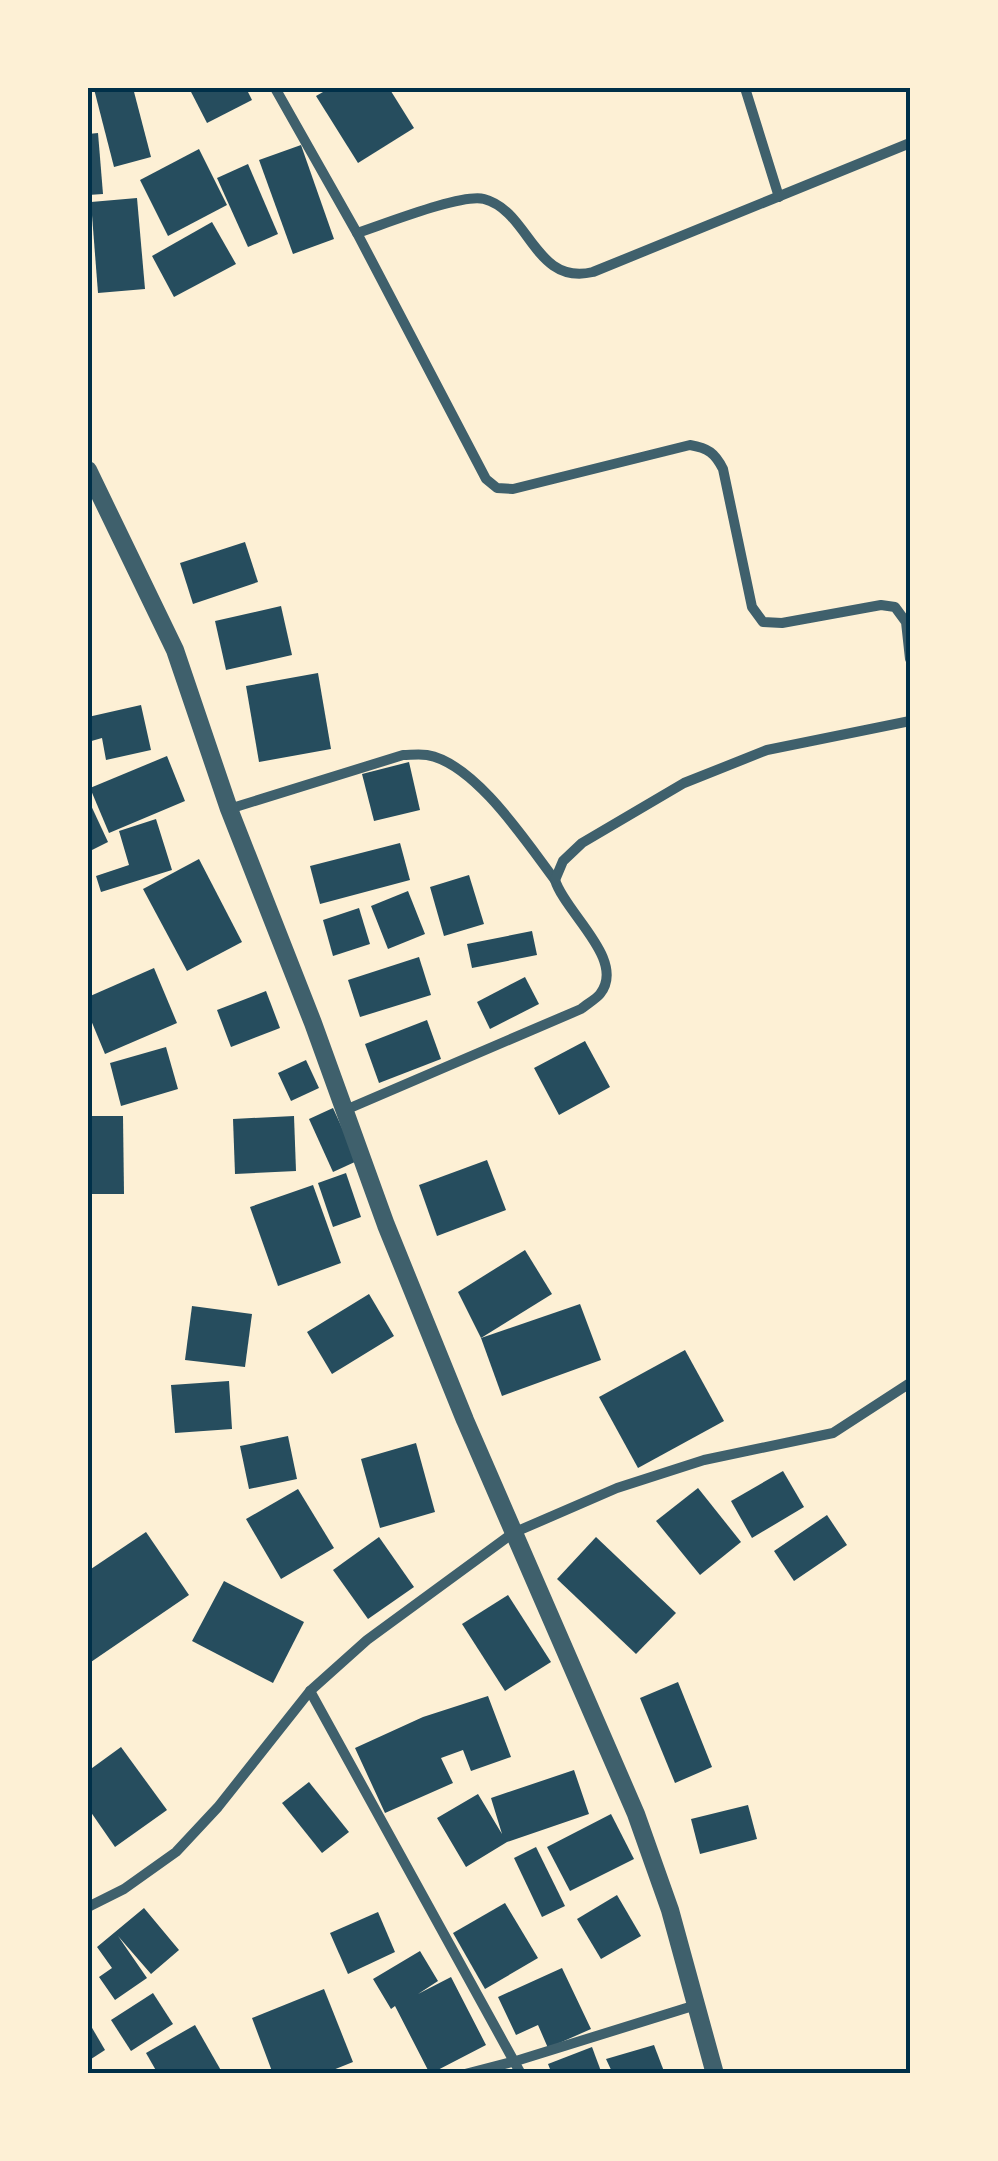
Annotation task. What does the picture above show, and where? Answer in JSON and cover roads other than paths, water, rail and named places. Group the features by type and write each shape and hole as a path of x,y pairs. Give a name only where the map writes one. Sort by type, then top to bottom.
{"street":[{"path":"274,88 486,479 497,488 512,489 690,445 705,448 716,456 723,469 752,606 763,622 782,623 895,607 906,622 910,659"},
{"path":"746,88 778,196"},
{"path":"356,233 457,201 480,198 498,205 554,268 574,276 910,143"},
{"path":"88,470 175,650 229,809 426,1326 636,1814 670,1910 715,2074"},
{"path":"555,880 564,861 582,843 684,783 767,750 910,721"},
{"path":"229,809 403,755 428,755 449,764 489,795 555,880 560,897 604,954 608,975 601,993 581,1009 343,1111"},
{"path":"88,1907 124,1890 176,1852 218,1807 310,1691 366,1640 513,1533 617,1488 704,1460 833,1433 910,1384"},
{"path":"310,1691 522,2074"},
{"path":"465,2074 516,2062 696,2005"}]}
